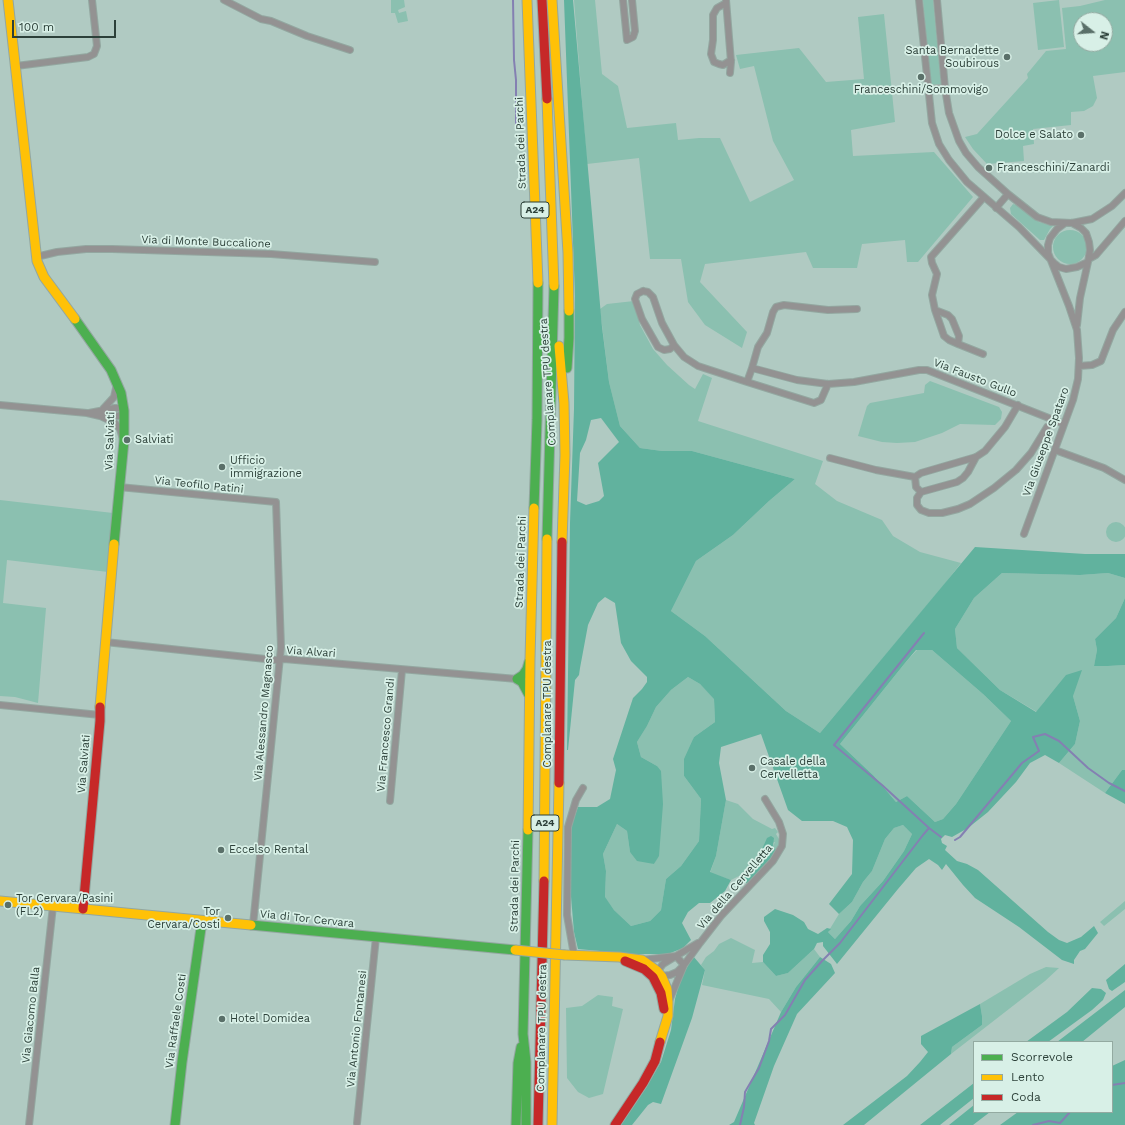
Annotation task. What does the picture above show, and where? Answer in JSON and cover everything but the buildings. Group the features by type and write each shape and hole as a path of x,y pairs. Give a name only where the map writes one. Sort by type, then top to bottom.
{"main road":[{"name":"Via Salviati","path":"8,0 38,266 44,277 108,366 121,393 124,411 124,441 100,696 100,715 83,909"},
{"name":"Strada dei Parchi","path":"526,1125 526,1062 523,1034 527,897 529,696 537,420 538,282 527,0"},
{"name":"A24","path":"538,1125 545,830 544,675 554,284 552,186 542,0"},
{"path":"552,0 569,295 569,338 564,403"},
{"name":"Complanare TPU destra","path":"552,1125 559,831 560,674 565,420 554,284"},
{"path":"529,696 522,682 517,679 523,675 527,669 530,659"},
{"name":"Via di Tor Cervara","path":"0,901 569,955 642,960 657,975 667,989 668,1016 658,1054 653,1065 615,1125"},
{"name":"Via Raffaele Costi","path":"175,1125 202,921"},
{"name":"Via di Tor Cervara","path":"612,957 657,975"},
{"name":"Via di Tor Cervara","path":"657,975 665,1015 664,1028"},
{"path":"516,1125 518,1063 523,1034"}],"street":[{"path":"16,66 88,57 94,54 97,47 92,0"},
{"path":"224,0 261,19 271,21 307,36 350,50"},
{"path":"623,0 627,40 633,37 635,31 632,0"},
{"path":"919,0 933,126 940,146 958,172 996,208 1019,227 1059,266 1066,269 1078,267 1093,258 1125,221"},
{"path":"937,0 945,88 951,121 961,144 978,167 1008,194 1040,218 1051,222 1068,223 1085,221 1098,216 1112,206 1125,193"},
{"path":"730,73 731,60 726,2 717,8 713,15 711,56 714,62 719,64 723,64 731,60"},
{"path":"928,90 945,88"},
{"path":"996,208 1008,194"},
{"path":"983,354 949,340 944,336 935,310 932,295 938,276 931,260 934,253 984,197"},
{"path":"1049,257 1048,248 1050,238 1057,229 1068,223 1081,228 1087,235 1090,245 1088,260"},
{"name":"Via di Monte Buccalione","path":"36,256 86,249 112,249 271,254 375,262"},
{"name":"Via Giuseppe Spataro","path":"1049,257 1064,291 1077,330"},
{"name":"Via Giuseppe Spataro","path":"1024,534 1076,392 1079,366 1077,330 1080,298 1088,260"},
{"path":"674,345 666,351 656,344 644,322 636,302 636,295 640,292 647,291 652,295 662,323 674,345 684,357 698,366 814,403 821,400 828,384"},
{"path":"747,382 758,347 767,333 776,307 784,305 828,310 857,309"},
{"path":"935,310 948,315 952,319 959,336 958,344"},
{"path":"1079,366 1092,365 1101,361 1113,330 1125,312"},
{"name":"Via Fausto Gullo","path":"752,368 797,380 828,384 854,382 919,370 927,370 1064,424"},
{"path":"103,409 114,397 117,382"},
{"path":"0,405 87,413 100,416 116,423 120,429 124,441"},
{"path":"830,458 915,477 923,472 976,457 985,451 997,438 1018,406"},
{"path":"87,413 103,409 118,408 124,411 119,416 100,416"},
{"path":"976,457 968,472 960,481 921,492 918,498 917,506 921,510 929,513 942,513 970,504 994,488 1016,470 1031,453 1047,427"},
{"path":"1054,450 1104,468 1125,480"},
{"path":"915,477 916,487 921,492"},
{"name":"Via Teofilo Patini","path":"120,487 276,502"},
{"name":"Via Alessandro Magnasco","path":"254,925 281,647 276,502"},
{"name":"Via Alvari","path":"105,642 275,660 284,659 517,679"},
{"name":"Via Francesco Grandi","path":"390,801 402,670"},
{"path":"0,705 100,715"},
{"path":"569,955 566,915 568,827 576,800 583,788"},
{"name":"Via della Cervelletta","path":"684,965 721,916 773,861 782,846 783,834 779,822 765,799"},
{"name":"Via Giacomo Balla","path":"29,1125 53,906"},
{"name":"Via Antonio Fontanesi","path":"358,1122 376,937"},
{"path":"657,975 663,964 700,943"},
{"path":"642,960 676,956"},
{"path":"676,956 684,965"},
{"path":"657,975 677,972 684,965"},
{"path":"668,1002 684,965"}],"green space":[{"path":"391,0 404,0 405,7 398,10 399,13 406,11 408,21 398,23 395,13 391,13"},
{"path":"564,0 573,0 602,327 609,382 620,426 640,448 662,451 692,451 795,479 733,535 696,561 671,611 705,636 786,711 820,733 975,547 1085,554 1125,554 1125,578 1108,573 1080,575 1002,573 974,598 955,629 957,648 1000,690 1036,712 1066,675 1082,670 1073,696 1080,721 1075,744 1059,763 1045,755 1030,763 1016,782 988,812 968,828 952,837 945,835 941,839 942,843 947,846 945,850 957,861 978,870 1059,940 1067,943 1081,937 1094,926 1098,933 1085,949 1080,951 1074,960 1074,964 1062,960 1019,927 975,898 946,864 942,870 938,865 929,859 916,868 837,964 823,946 823,942 817,943 814,949 788,973 776,976 763,962 763,955 770,944 770,932 764,921 764,917 775,909 793,915 804,922 808,929 818,934 827,928 831,929 828,932 835,939 851,921 860,906 883,881 904,851 912,834 903,825 894,828 885,839 872,871 863,882 852,902 839,914 829,904 852,874 853,840 847,827 833,821 802,821 788,810 761,734 721,747 719,763 726,800 716,856 710,872 731,880 725,891 710,903 699,903 688,912 682,923 691,940 683,948 668,954 633,954 578,949 574,932 570,885 571,826 578,807 597,807 610,799 616,770 613,759 633,698 647,682 647,677 631,661 621,643 615,603 605,597 598,603 588,625 579,675 575,680 567,750 575,296","holes":["601,418 619,442 598,463 604,496 599,501 586,505 577,501 580,453 586,440 591,420","916,650 932,650 983,694 1011,721 956,804 943,819 935,822 907,796 896,802 874,776 840,744","688,677 700,684 714,699 715,722 694,737 684,759 684,776 701,799 699,841 681,866 666,879 661,910 650,921 631,926 614,910 605,897 606,871 603,854 617,824 627,831 630,852 637,861 654,864 659,856 663,804 661,771 657,766 641,757 637,742 656,707 671,690"]},
{"path":"574,0 595,0 602,74 618,86 627,128 676,123 678,140 720,138 750,202 794,180 773,141 754,66 740,69 736,55 799,48 826,82 864,79 858,17 884,14 895,122 851,130 853,156 934,152 973,197 918,262 907,262 905,240 862,244 857,268 813,268 806,252 705,264 700,282 747,332 742,348 705,325 688,302 681,259 650,259 639,158 587,164"},
{"path":"923,0 933,0 941,84 931,85"},
{"path":"1059,0 1064,47 1038,50 1033,3"},
{"path":"1105,0 1125,0 1125,72 1093,76 1097,98 1093,106 1084,111 1071,112 1071,125 1033,129 1034,144 1023,146 1024,161 987,164 973,149 965,137 977,134 1028,78 1027,74 1046,51 1066,49 1062,8 1080,6"},
{"path":"1013,204 1020,206 1039,222 1053,226 1044,240 1040,240 1011,214 1010,208"},
{"path":"1067,230 1073,230 1077,231 1084,237 1087,247 1086,254 1080,261 1073,264 1067,264 1063,263 1056,257 1053,250 1053,244 1054,240 1060,233"},
{"path":"634,301 640,325 653,349 667,365 695,389 703,374 712,378 698,421 823,461 815,484 837,501 882,520 893,536 920,552 961,563 820,733 786,711 705,636 671,611 696,561 733,535 795,479 692,451 662,451 640,448 620,426 609,382 600,309 607,304"},
{"path":"930,381 999,407 1002,412 1001,419 995,425 960,424 942,433 915,442 882,442 858,436 867,406 870,403 924,393 925,385"},
{"path":"0,500 113,513 108,572 7,560 3,603 46,608 38,703 15,697 0,696"},
{"path":"1116,522 1123,525 1126,532 1123,539 1116,542 1109,539 1106,532 1109,525"},
{"path":"1002,573 1080,575 1108,573 1125,578 1125,598 1116,618 1095,639 1097,650 1094,666 1125,665 1125,770 1122,770 1105,793 1059,763 1075,744 1080,721 1073,696 1045,701 1037,712 1000,690 957,648 955,629 974,598"},
{"path":"1125,598 1125,665 1094,666 1097,650 1095,639 1116,618"},
{"path":"917,650 932,650 983,694 1011,721 956,804 943,819 935,822 907,796 896,802 874,776 840,744"},
{"path":"688,677 700,684 714,698 715,722 694,737 684,776 701,799 699,841 681,866 666,879 661,910 650,921 631,926 614,910 605,898 606,871 603,854 617,824 627,831 630,852 654,864 658,856 660,831 657,766 641,757 637,742 656,707 671,690"},
{"path":"1122,770 1125,770 1125,804 1105,793"},
{"path":"726,800 738,804 753,819 772,829 775,828 778,832 776,834 780,841 777,851 773,846 775,842 765,845 755,865 731,880 710,873 716,856"},
{"path":"903,825 912,834 904,851 883,881 860,906 851,921 835,939 828,932 839,914 852,902 863,882 872,871 885,839 894,828"},
{"path":"771,836 774,838 773,846 777,851 751,882 746,883 741,875 755,865 767,838"},
{"path":"1125,901 1125,909 1104,926 1100,922"},
{"path":"731,938 755,950 752,963 763,962 776,976 788,973 814,949 820,957 796,987 781,1012 769,999 702,985 705,970 701,965 706,957 714,951 719,944"},
{"path":"693,956 705,970 692,1018 661,1104 653,1102 648,1105 632,1125 621,1125 646,1088 661,1062 671,1030 675,999 680,981"},
{"path":"820,957 831,964 835,973 797,1014 774,1066 754,1123 755,1125 729,1125 734,1122 781,1012 796,987"},
{"path":"1125,964 1125,982 1112,991 1109,989 1106,980"},
{"path":"1046,967 1059,968 1045,981 951,1054 952,1047 982,1025 980,1004 1030,974"},
{"path":"1092,988 1101,989 1106,993 1103,1000 1092,1010 1049,1041 1027,1041 1067,1012"},
{"path":"1125,990 1125,1007 1083,1041 1058,1041"},
{"path":"598,995 613,997 612,1006 623,1009 603,1094 589,1098 578,1092 567,1078 566,1008 582,1006"},
{"path":"980,1004 982,1025 952,1047 951,1054 864,1125 843,1125 907,1076 920,1062 928,1052 921,1044 921,1036"},
{"path":"1125,1060 1125,1125 1000,1125 1017,1113 1113,1113 1113,1066"},
{"path":"973,1084 973,1099 940,1125 920,1125"},
{"path":"973,1106 973,1113 989,1113 973,1125 949,1125"}],"waterway":[{"path":"513,0 516,127"},
{"path":"924,633 834,745 882,785 929,828"},
{"path":"955,840 960,837 1022,763 1039,751 1033,737 1045,734 1059,741 1088,768 1109,783 1125,791"},
{"path":"740,1125 744,1107 745,1092 759,1068 769,1041 771,1029 785,1015 805,980 840,943 929,828 941,837"},
{"path":"1113,1085 1125,1083"},
{"path":"1033,1125 1049,1121 1060,1123 1069,1113"}],"traffic: fast":[{"path":"534,508 537,420 538,283"},
{"path":"547,539 554,286"},
{"path":"567,368 569,311"},
{"path":"75,319 111,370 121,393 124,411 124,441 114,544"},
{"path":"529,662 523,675 517,679 522,682 529,695"},
{"path":"526,1125 526,1062 523,1034 528,830"},
{"path":"175,1125 182,1062 202,921"},
{"path":"251,925 515,950"},
{"path":"516,1125 518,1063 521,1047"}],"traffic: slow":[{"path":"8,0 37,261 44,277 75,319"},
{"path":"527,0 538,283"},
{"path":"552,0 568,253 569,311"},
{"path":"547,99 554,286"},
{"path":"559,346 564,403 565,455 562,542"},
{"path":"528,830 534,508"},
{"path":"544,881 547,539"},
{"path":"100,707 114,544"},
{"path":"552,1125 559,783"},
{"path":"0,901 251,925"},
{"path":"515,950 565,955"},
{"path":"565,955 619,957 642,960 657,971 662,977 667,989 668,1002 668,1016 660,1042"}],"traffic: jam":[{"path":"542,0 547,99"},
{"path":"559,783 562,542"},
{"path":"83,909 100,707"},
{"path":"538,1125 544,881"},
{"path":"625,961 644,969 653,977 661,993 664,1009"},
{"path":"615,1125 643,1083 655,1061 660,1042"}],"place":[{"name":"Santa Bernadette Soubirous","path":"1007,57"},
{"name":"Franceschini/Sommovigo","path":"921,77"},
{"name":"Dolce e Salato","path":"1081,135"},
{"name":"Franceschini/Zanardi","path":"989,168"},
{"name":"Salviati","path":"127,440"},
{"name":"Ufficio immigrazione","path":"222,467"},
{"name":"Casale della Cervelletta","path":"752,768"},
{"name":"Eccelso Rental","path":"221,850"},
{"name":"Tor Cervara/Pasini (FL2)","path":"8,905"},
{"name":"Tor Cervara/Costi","path":"228,918"},
{"name":"Hotel Domidea","path":"222,1019"}]}
